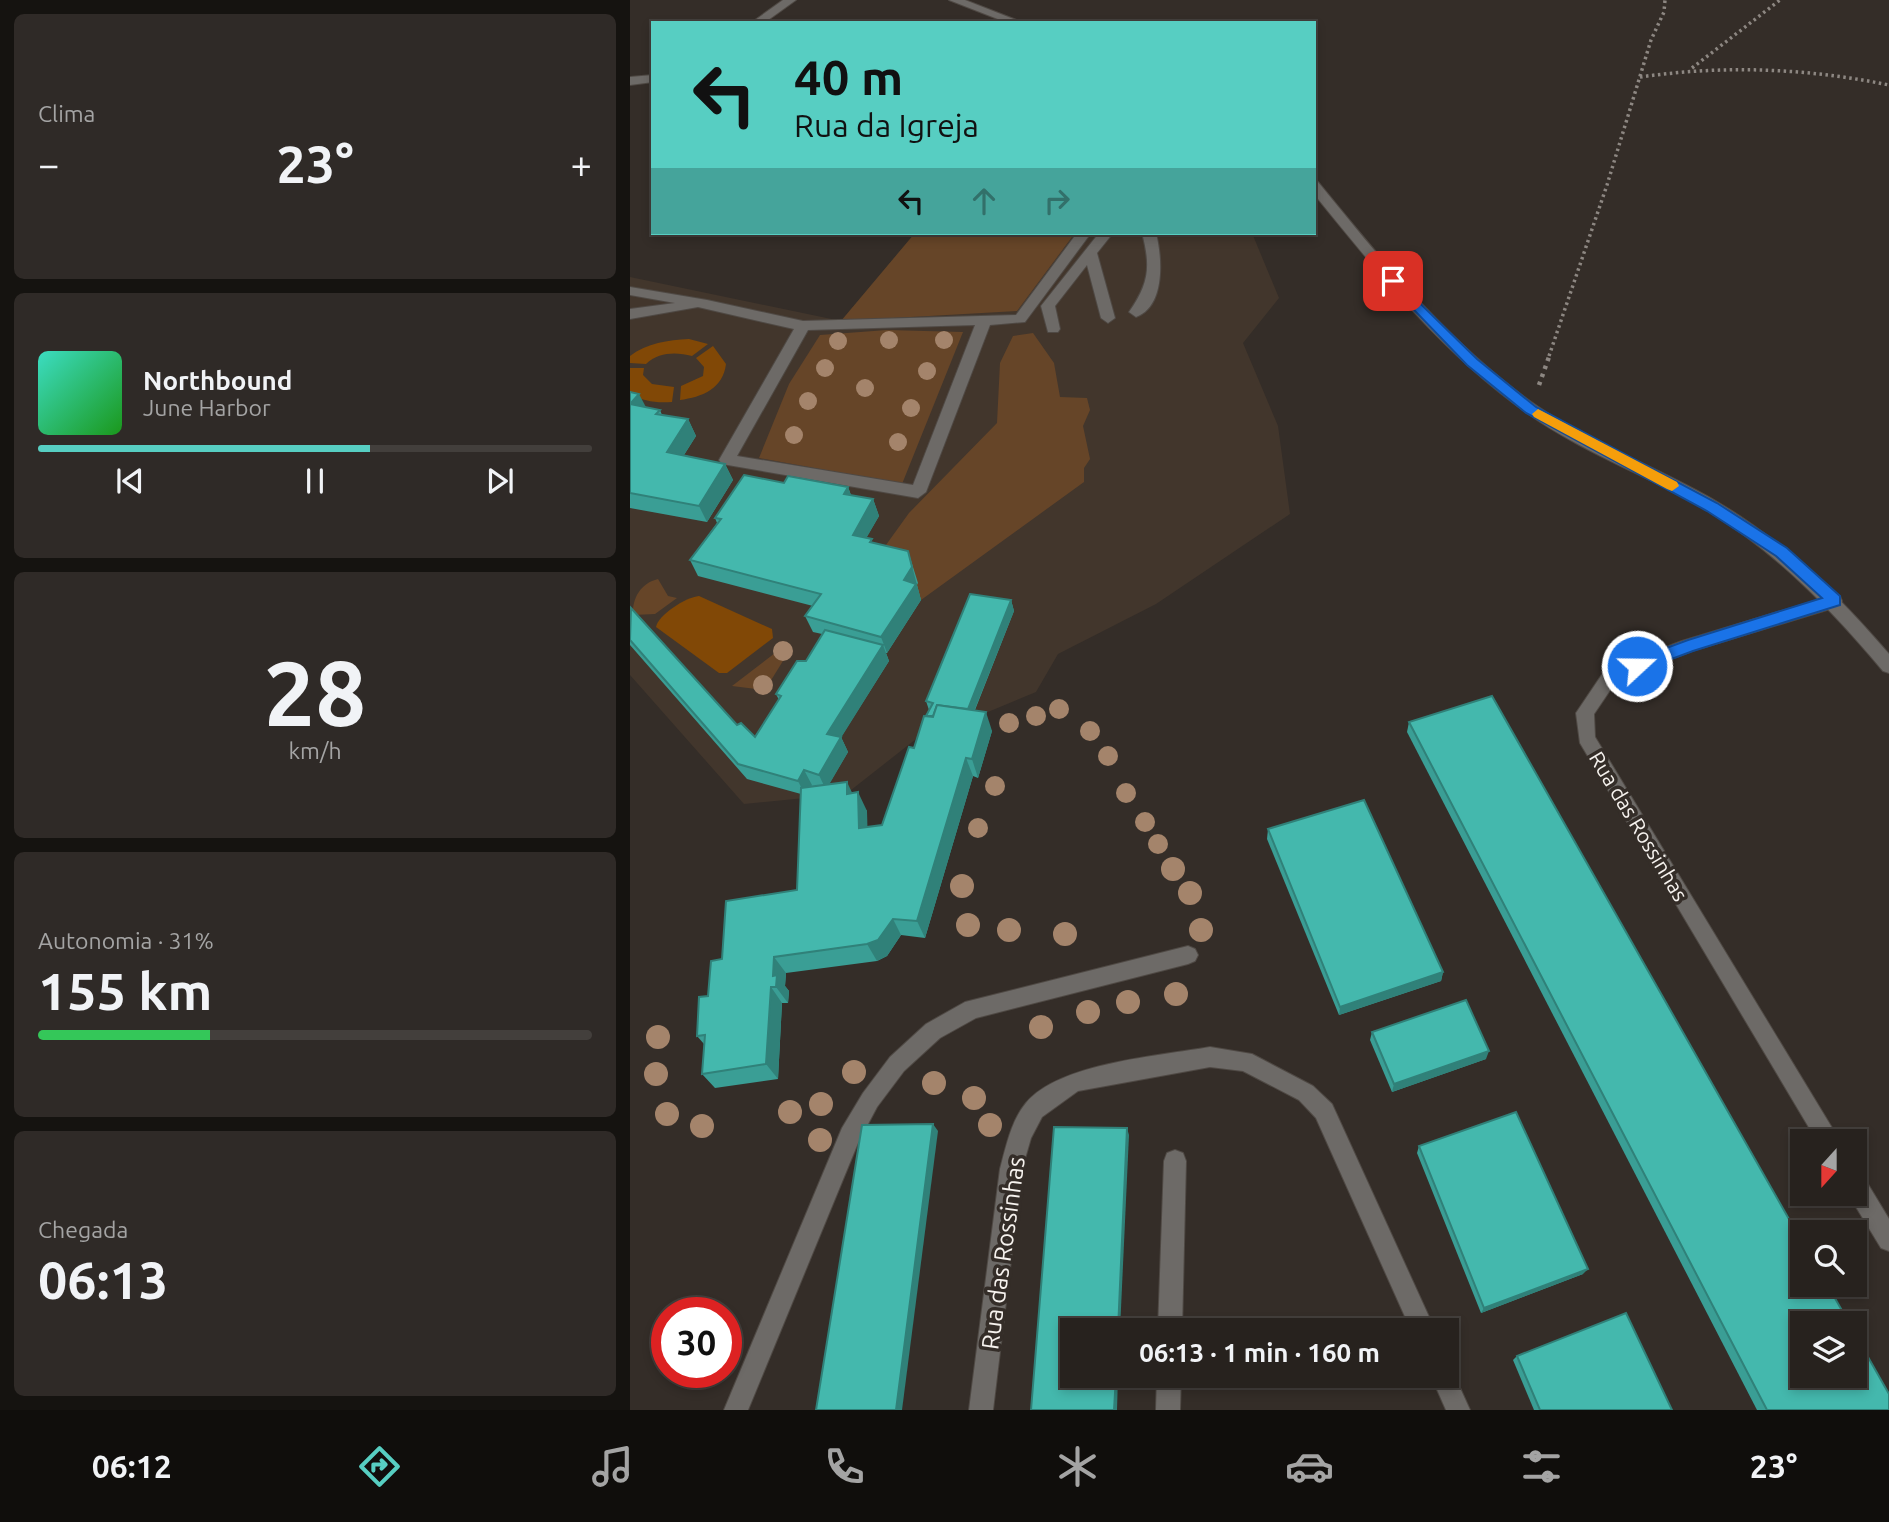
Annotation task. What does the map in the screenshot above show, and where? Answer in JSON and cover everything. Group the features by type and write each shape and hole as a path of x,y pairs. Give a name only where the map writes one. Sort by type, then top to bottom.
{"street":[{"path":"759,21 790,0"},
{"path":"956,0 1014,21"},
{"path":"630,81 651,78"},
{"path":"1316,187 1422,314 1472,362 1531,410 1712,507 1782,552 1835,601 1889,666"},
{"path":"630,291 707,303 803,326 1020,319 1083,235"},
{"path":"1053,329 1048,306 1104,235"},
{"path":"1136,312 1150,295 1155,279 1154,249 1150,235"},
{"path":"1091,253 1108,318"},
{"path":"630,314 707,303"},
{"path":"803,326 727,460 757,471 918,492 984,321"},
{"name":"Rua das Rossinhas","path":"1822,1129 1586,738 1584,713 1611,675 1688,646 1835,601"},
{"path":"736,1410 850,1136 870,1100 897,1064 933,1031 972,1009 1188,955"},
{"name":"Rua das Rossinhas","path":"981,1410 1011,1169 1021,1134 1034,1110 1074,1082 1210,1057 1245,1061 1306,1093 1324,1111 1418,1318"},
{"path":"1170,1318 1175,1161"},
{"path":"1867,1204 1889,1240"},
{"path":"1168,1410 1169,1388"},
{"path":"1448,1388 1458,1410"}],"path":[{"path":"1531,410 1640,77 1664,12 1665,0"},
{"path":"1691,69 1780,0"},
{"path":"1640,77 1691,69 1805,68 1889,85"}],"shaded area":[{"path":"913,235 1253,235 1279,298 1243,343 1278,426 1290,514 1156,604 1058,654 1036,692 971,719 930,728 846,794 744,804 630,675 630,277 841,321"},
{"path":"913,235 1074,235 1017,311 841,321"},
{"path":"887,330 963,332 902,484 759,458 789,384 820,335"},
{"path":"1033,333 1054,363 1060,397 1087,398 1090,410 1083,426 1090,459 1084,468 1084,482 921,600 878,556 909,513 997,423 1000,363 1013,336"},
{"path":"689,339 708,344 692,356 668,354 656,357 646,364 630,363 630,356 643,348 666,341"},
{"path":"713,346 726,364 721,380 703,394 680,400 681,386 703,376 704,367 696,358"},
{"path":"630,368 644,368 643,375 652,384 674,387 672,402 650,401 630,393"},
{"path":"658,579 668,596 677,598 655,614 633,615 639,592"},
{"path":"699,596 772,629 773,638 727,673 719,673 656,627 673,607"},
{"path":"788,643 791,648 765,690 732,686"}],"building":[{"path":"630,392 639,394 630,404"},
{"path":"630,404 660,410 656,414 688,419 667,452 725,464 699,506 630,493"},
{"path":"744,475 784,483 788,476 848,487 844,494 873,499 853,535 908,551 912,567 904,580 916,584 881,637 805,616 821,594 690,560 721,519 715,518"},
{"path":"970,594 1011,600 968,709 937,705 933,716 926,716 933,703 926,701"},
{"path":"631,608 737,725 741,723 755,737 781,696 776,694 797,661 806,661 825,630 883,645 827,734 841,737 819,775 804,770 798,781 738,764 630,640"},
{"path":"1492,696 1790,1221 1790,1297 1834,1297 1842,1311 1790,1311 1790,1388 1867,1388 1867,1355 1889,1394 1889,1410 1767,1410 1409,722"},
{"path":"937,705 986,712 972,759 966,758 917,921 893,919 878,940 867,944 774,957 773,976 777,975 776,987 771,987 766,1064 702,1074 705,1035 697,1036 699,997 708,996 711,961 722,959 726,901 797,890 801,788 847,782 847,794 858,792 859,828 882,825 909,747 914,748 924,716 933,717"},
{"path":"1364,800 1443,972 1340,1007 1268,829"},
{"path":"1466,1000 1489,1051 1394,1084 1372,1032"},
{"path":"1516,1112 1588,1269 1484,1308 1419,1146"},
{"path":"933,1124 896,1410 816,1410 862,1125"},
{"path":"1054,1127 1127,1128 1119,1318 1060,1318 1060,1388 1115,1388 1114,1410 1031,1410"},
{"path":"1626,1313 1672,1410 1540,1410 1517,1356"}],"slow traffic":[{"path":"1538,414 1672,486"}],"route":[{"path":"1393,281 1422,314 1472,362 1531,410 1712,507 1782,552 1835,601 1688,646 1637,666"}]}
